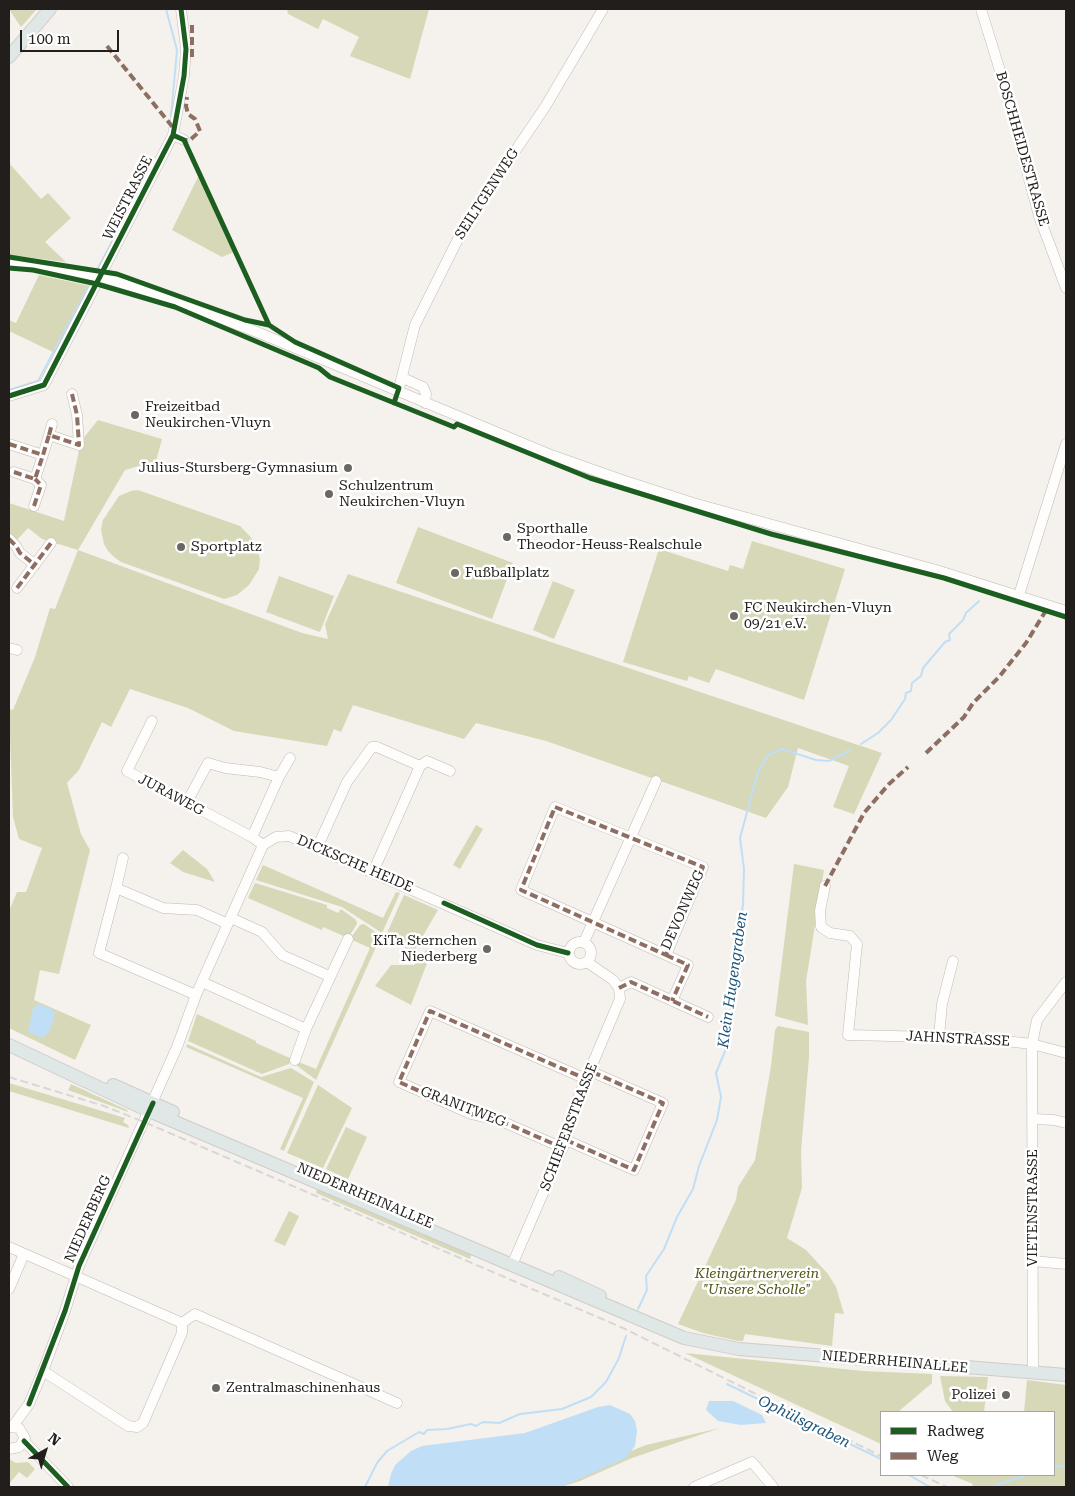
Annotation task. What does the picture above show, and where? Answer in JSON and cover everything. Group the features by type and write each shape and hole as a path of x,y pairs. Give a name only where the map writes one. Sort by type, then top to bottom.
{"main road":[{"path":"9,57 50,9"},
{"name":"NIEDERRHEINALLEE","path":"9,1038 151,1107"},
{"name":"NIEDERRHEINALLEE","path":"9,1045 514,1262 677,1330 724,1347 1066,1375"}],"street":[{"name":"WEISTRASSE","path":"9,396 44,385 173,135 184,76 186,49 180,9"},
{"name":"SEILTGENWEG","path":"398,392 415,325 465,225 545,107 603,9"},
{"name":"BOSCHHEIDESTRASSE","path":"981,9 1039,216 1066,288"},
{"path":"173,135 184,140"},
{"path":"9,262 101,277 178,301 551,455 693,503 1019,595 1066,611"},
{"path":"403,378 423,387 426,394 425,403"},
{"path":"49,435 79,445 77,415 72,394"},
{"path":"35,479 52,424"},
{"path":"9,444 43,455"},
{"path":"1019,595 1066,444"},
{"path":"14,472 35,479 41,485 34,506"},
{"path":"9,540 35,566"},
{"path":"17,588 51,543"},
{"name":"JURAWEG","path":"152,722 127,771 175,795 186,804 252,837 263,845"},
{"path":"317,848 346,782 372,747 377,747 420,766"},
{"path":"252,837 279,777 290,758"},
{"path":"373,872 420,766 427,761 450,771"},
{"path":"186,804 208,763 225,768 260,772 279,777"},
{"path":"584,942 656,780"},
{"name":"DEVONWEG","path":"555,807 631,836 703,866 666,955 521,890 555,807"},
{"name":"DICKSCHE HEIDE","path":"263,845 276,837 289,836 537,944 568,953 573,962 580,964 587,962"},
{"path":"151,1107 178,1047 196,995 263,845"},
{"path":"123,858 99,953 196,995"},
{"name":"JAHNSTRASSE","path":"825,886 820,912 821,927 830,933 850,936 857,944 848,1035 939,1036 1032,1044 1066,1053"},
{"path":"116,888 163,908 197,910 262,932 282,955 329,976"},
{"path":"294,1060 329,976 333,973 348,939"},
{"path":"568,953 573,944 584,942"},
{"path":"584,942 591,951 587,962 613,980 619,988 631,982 708,1017"},
{"path":"666,955 688,965 672,1001"},
{"path":"939,1036 942,1004 953,961"},
{"path":"202,982 306,1029"},
{"name":"VIETENSTRASSE","path":"1033,1373 1034,1119 1032,1044 1036,1020 1066,982"},
{"name":"SCHIEFERSTRASSE","path":"514,1262 565,1144 578,1098 616,1011 620,999 619,988"},
{"name":"GRANITWEG","path":"565,1144 501,1121 471,1114 398,1082 430,1011 588,1075"},
{"path":"565,1144 634,1170 663,1104 588,1075"},
{"name":"NIEDERBERG","path":"15,1427 43,1371 66,1312 76,1276 151,1107"},
{"path":"1034,1119 1066,1123"},
{"path":"9,1247 182,1324"},
{"path":"9,1289 24,1254"},
{"path":"1033,1261 1066,1264"},
{"path":"182,1324 195,1314 397,1403"},
{"path":"43,1371 128,1426 137,1427 143,1424 182,1333 182,1324"},
{"path":"15,1427 15,1448 51,1471 68,1487"},
{"path":"694,1487 752,1462 773,1487"}],"green space":[{"path":"9,9 37,9 21,27"},
{"path":"287,9 429,9 410,79 350,56 359,37 323,19 318,29 288,14"},
{"path":"9,163 41,199 48,193 71,218 45,242 66,262 9,255"},
{"path":"199,175 234,252 222,257 172,230"},
{"path":"39,275 90,286 57,354 9,331 9,320 16,323"},
{"path":"98,420 162,439 156,461 125,470 78,550 42,539 28,528 16,541 9,535 9,503 64,521 81,441"},
{"name":"Sportplatz","path":"138,490 240,526 255,542 260,559 259,569 249,585 237,595 224,599 121,562 114,557 104,544 101,530 103,520 119,496"},
{"name":"Fußballplatz","path":"418,527 513,563 492,619 396,583"},
{"name":"FC Neukirchen-Vluyn 09/21 e.V.","path":"752,541 845,569 804,700 716,669 709,683 689,676 687,681 623,662 659,549 728,571 730,565 743,569"},
{"path":"78,550 302,633 328,639 325,624 348,574 882,753 854,814 833,807 849,766 798,748 788,787 766,818 546,741 476,723 464,739 353,705 341,732 334,729 327,746 234,731 188,708 130,689 111,727 102,722 79,770 67,783 81,834 90,850 59,974 40,970 34,1000 91,1025 75,1060 9,1028 9,911 17,892 26,892 42,848 19,839 13,817 9,709 13,710 35,657 50,608 55,609"},
{"path":"279,576 334,596 320,632 266,612"},
{"path":"553,581 575,590 554,639 533,630"},
{"path":"476,825 483,829 460,869 453,865"},
{"path":"183,850 207,869 215,882 183,872 170,863"},
{"path":"794,864 824,870 806,981 808,1025 775,1016"},
{"path":"263,865 383,918 396,892 400,893 382,933 342,907 256,880"},
{"path":"255,883 327,905 327,908 338,913 341,909 356,920 357,924 348,938 323,927 322,930 248,898"},
{"path":"404,895 438,910 413,953 386,935"},
{"path":"364,924 381,936 316,1080 295,1064 296,1061 316,1069 370,948 350,939 360,925"},
{"path":"428,948 432,950 411,1005 375,986 391,965 414,965"},
{"path":"197,1014 292,1059 289,1064 262,1074 188,1041"},
{"name":"Kleingärtnerverein \"Unsere Scholle\"","path":"778,1026 809,1032 809,1057 801,1151 802,1188 787,1238 806,1250 828,1274 836,1287 844,1314 835,1313 832,1346 745,1334 743,1341 738,1341 703,1333 678,1324 736,1200 738,1187 755,1160 771,1066 775,1030"},
{"path":"187,1044 261,1077 291,1068 314,1082 284,1151 280,1149 303,1098 186,1047"},
{"path":"9,1083 125,1118 123,1122 129,1128 9,1091"},
{"path":"71,1084 127,1110 128,1112 68,1090"},
{"path":"318,1085 352,1108 323,1168 287,1153"},
{"path":"346,1127 367,1137 348,1179 326,1169"},
{"path":"317,1188 472,1251 470,1259 316,1193"},
{"path":"289,1211 299,1216 285,1246 274,1241"},
{"path":"685,1353 863,1371 932,1374 932,1383 899,1411 880,1411 880,1444"},
{"path":"940,1376 988,1377 984,1411 952,1411 945,1401"},
{"path":"1027,1380 1066,1385 1066,1487 972,1487 973,1484 953,1476 1055,1476 1055,1411 1024,1411"},
{"path":"720,1428 632,1458 580,1481 561,1487 543,1487 646,1445"},
{"path":"9,1459 16,1463 28,1462 35,1469 27,1478 19,1472 9,1484"}],"water":[{"path":"38,1004 50,1008 55,1013 51,1029 43,1038 28,1032 33,1008"},
{"path":"709,1401 733,1401 762,1415 766,1423 741,1425 718,1421 706,1410"},
{"path":"610,1405 630,1414 635,1421 637,1431 635,1446 626,1458 561,1487 388,1487 395,1465 411,1451 422,1446 525,1433 598,1407"}],"waterway":[{"path":"166,9 177,50 171,116"},
{"path":"98,268 130,208"},
{"path":"9,390 38,381 88,287"},
{"name":"Klein Hugengraben","path":"861,744 878,733 891,720 905,699 906,693 911,691 912,683 921,676 923,668 945,642 950,640 949,634 963,620 966,613 979,601"},
{"name":"Klein Hugengraben","path":"638,1309 647,1290 646,1276 664,1249 677,1217 693,1189 699,1166 717,1120 721,1097 716,1073 725,1051 725,1035 728,1031 732,998 734,960 743,905 744,869 740,838 757,775 768,755 782,749 816,760 829,761 850,750"},
{"name":"Ophülsgraben","path":"365,1487 377,1463 387,1451 419,1432 424,1434 427,1430 447,1429 471,1424 476,1426 483,1422 499,1423 520,1414 562,1409 591,1397 606,1382 619,1358 626,1336"},
{"name":"Ophülsgraben","path":"727,1384 880,1459"},
{"name":"Ophülsgraben","path":"1055,1467 1066,1465"},
{"name":"Ophülsgraben","path":"911,1476 930,1487"},
{"name":"Ophülsgraben","path":"991,1487 1024,1476"}],"railway":[{"path":"9,1077 104,1106 144,1122 623,1328 880,1456"},
{"path":"923,1476 947,1487"}],"marked path":[{"path":"192,25 192,57"},
{"path":"107,46 175,130"},
{"path":"186,144 184,140 190,140 200,131 195,119 188,114 186,106 187,97"},
{"path":"9,444 43,455 49,435 79,445 77,415 72,394"},
{"path":"49,435 52,424"},
{"path":"14,472 35,479 43,455"},
{"path":"34,506 41,485 35,479"},
{"path":"9,539 20,553 35,565"},
{"path":"17,588 51,543"},
{"path":"926,753 964,717 973,703 999,677 1026,643 1048,607"},
{"path":"825,886 864,813 889,784 908,767"},
{"path":"555,807 703,867 666,955 521,890 555,807"},
{"path":"666,955 688,965 672,1001"},
{"path":"619,988 631,982 708,1017"},
{"path":"563,1148 501,1121 471,1114 399,1082 430,1011 586,1079"},
{"path":"566,1140 634,1170 663,1103 590,1071"}],"cycle path":[{"path":"9,396 44,385 173,135 184,76 186,49 181,9"},
{"path":"173,135 184,140 269,325"},
{"path":"9,257 117,274 245,320 269,325 295,342 399,388 394,403"},
{"path":"9,268 33,270 97,284 175,307 319,368 330,377 454,427 457,424 590,478 771,534 944,578 1066,617"},
{"path":"444,903 537,945 568,953"},
{"path":"29,1404 65,1311 79,1266 153,1103"},
{"path":"24,1441 68,1487"}],"place":[{"name":"Freizeitbad Neukirchen-Vluyn","path":"135,415"},
{"name":"Julius-Stursberg-Gymnasium","path":"348,468"},
{"name":"Schulzentrum Neukirchen-Vluyn","path":"329,494"},
{"name":"Sporthalle Theodor-Heuss-Realschule","path":"507,537"},
{"name":"Sportplatz","path":"181,547"},
{"name":"Fußballplatz","path":"455,573"},
{"name":"FC Neukirchen-Vluyn 09/21 e.V.","path":"734,616"},
{"name":"KiTa Sternchen Niederberg","path":"487,949"},
{"name":"Zentralmaschinenhaus","path":"216,1388"},
{"name":"Polizei","path":"1006,1395"}]}
